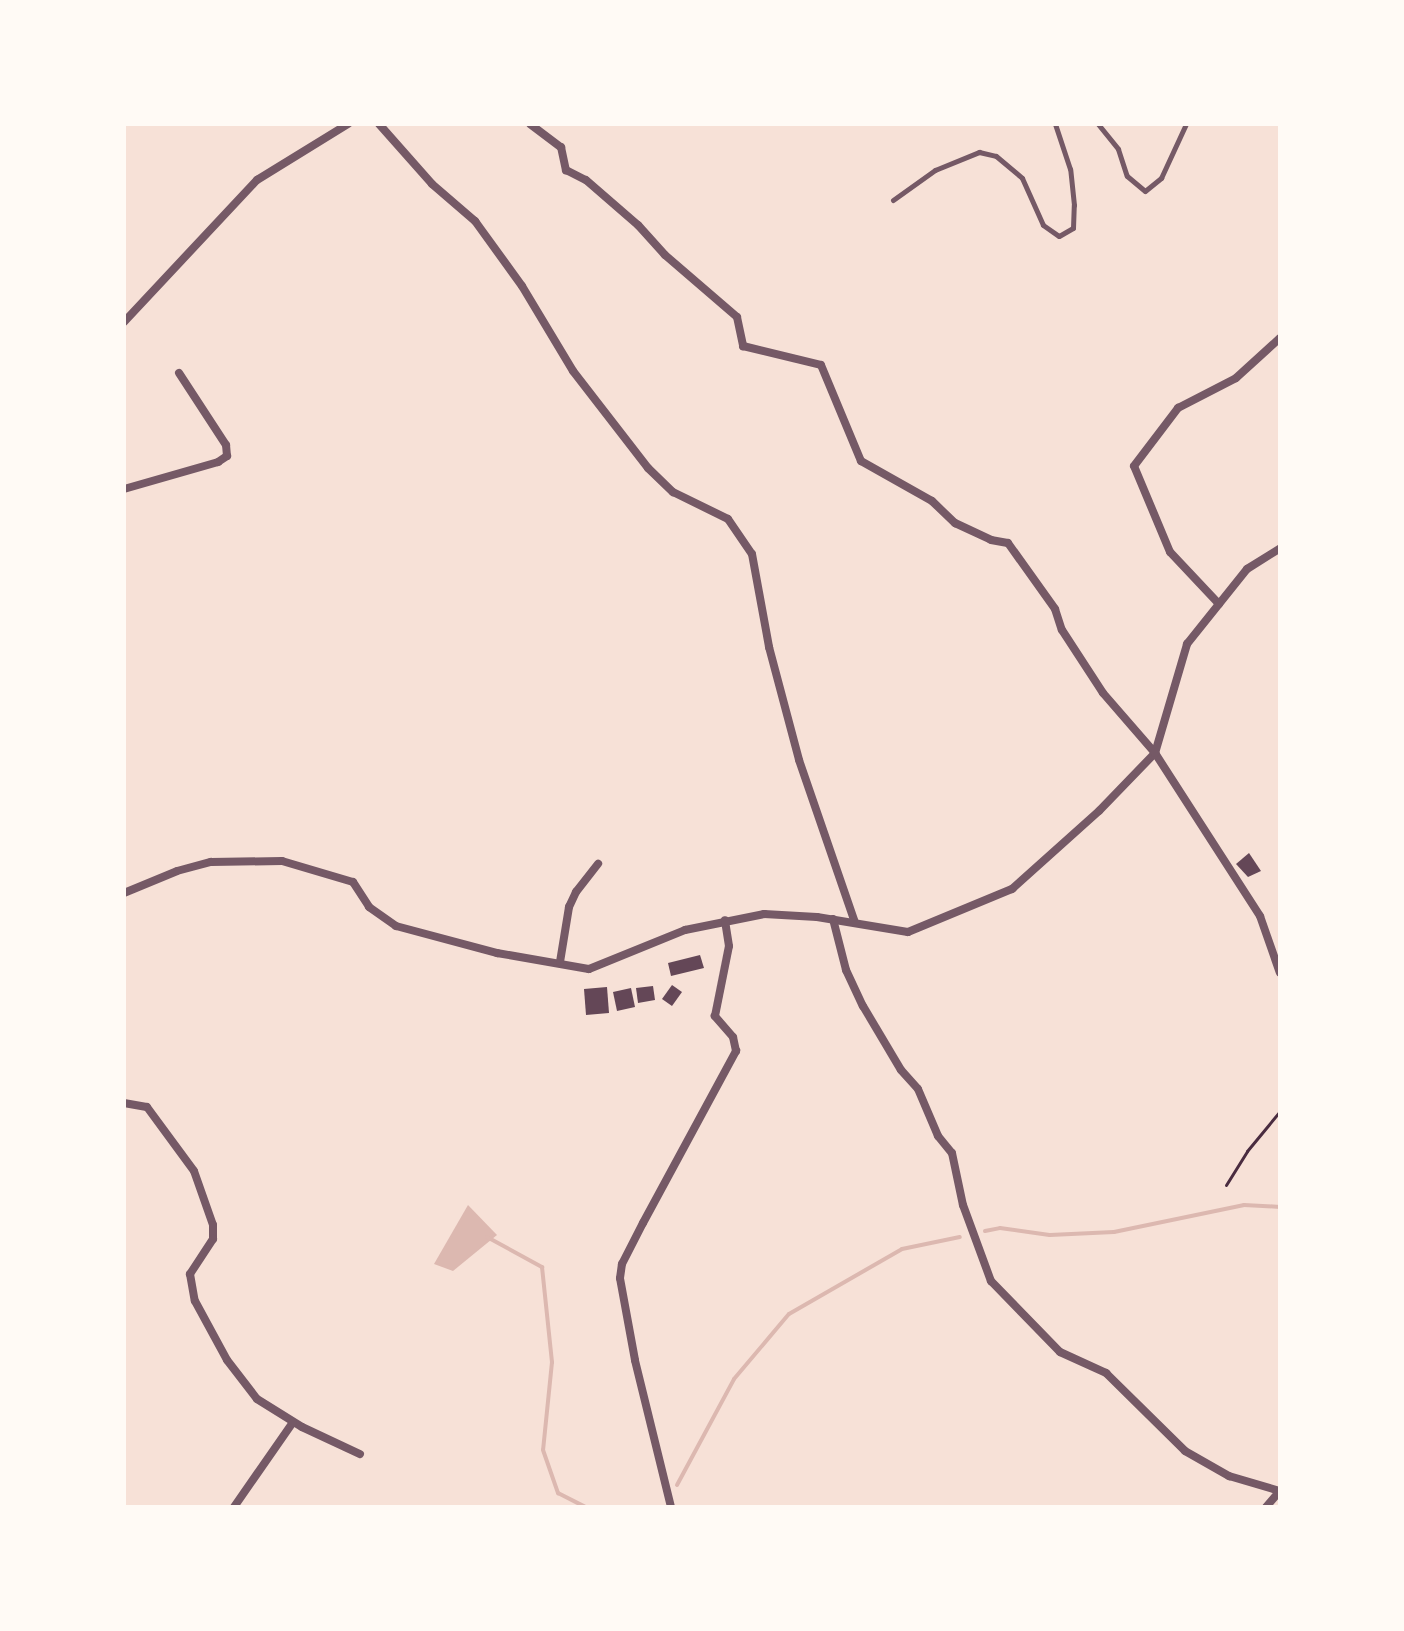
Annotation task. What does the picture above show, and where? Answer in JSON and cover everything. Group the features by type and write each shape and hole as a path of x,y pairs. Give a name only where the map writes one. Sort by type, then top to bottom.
{"street":[{"path":"124,322 257,180 348,124"},
{"path":"379,124 432,184 475,221 522,286 573,371 648,468 673,492 728,519 752,554 769,647 799,760 855,923"},
{"path":"530,124 561,147 566,170 586,180 638,225 665,255 737,317 743,346 821,365 861,461 932,501 955,523 991,540 1008,543 1055,609 1062,630 1103,693 1155,753 1260,916 1280,973"},
{"path":"1219,604 1170,552 1134,466 1178,408 1236,378 1280,338"},
{"path":"124,489 218,462 227,456 226,445 179,373"},
{"path":"124,893 211,862 282,861 353,882 369,907 396,926 497,953 589,969 654,942 725,920 764,914 833,919 908,932 1012,889 1099,811 1155,753 1187,644 1247,569 1280,548"},
{"path":"560,962 569,907 576,892 598,864"},
{"path":"833,919 846,970 863,1006 901,1070 918,1089 938,1136 952,1153 963,1205 991,1281 1060,1352 1106,1373 1185,1451 1229,1476 1280,1491 1266,1507"},
{"path":"671,1507 635,1360 620,1278 622,1264 736,1051 733,1037 715,1016 729,946 725,920"},
{"path":"124,1103 147,1107 194,1171 207,1206 213,1239 190,1274 201,1312 242,1381 257,1399 293,1422 360,1454"},
{"path":"234,1507 293,1422"}],"lane":[{"path":"893,200 943,165 979,152 996,156 1022,178 1043,225 1059,236 1073,228 1074,205 1070,169 1055,124"},
{"path":"1098,124 1118,149 1127,176 1145,191 1161,178 1186,124"}],"path":[{"path":"1226,1185 1247,1151 1280,1111"}],"shaded area":[{"path":"468,1205 497,1235 453,1271 434,1264"}],"building":[{"path":"1249,853 1261,871 1248,877 1236,864"},
{"path":"700,955 704,968 671,976 668,963"},
{"path":"672,985 682,992 672,1006 662,999"},
{"path":"653,986 655,1000 638,1003 636,988"},
{"path":"607,987 609,1013 586,1015 584,989"},
{"path":"631,988 635,1007 617,1011 613,992"}],"waterway":[{"path":"985,1231 1000,1228 1050,1235 1114,1232 1244,1205 1280,1207"},
{"path":"487,1237 542,1267 552,1362 543,1450 558,1493 585,1507"},
{"path":"677,1485 734,1379 789,1314 902,1249 960,1237"}]}
